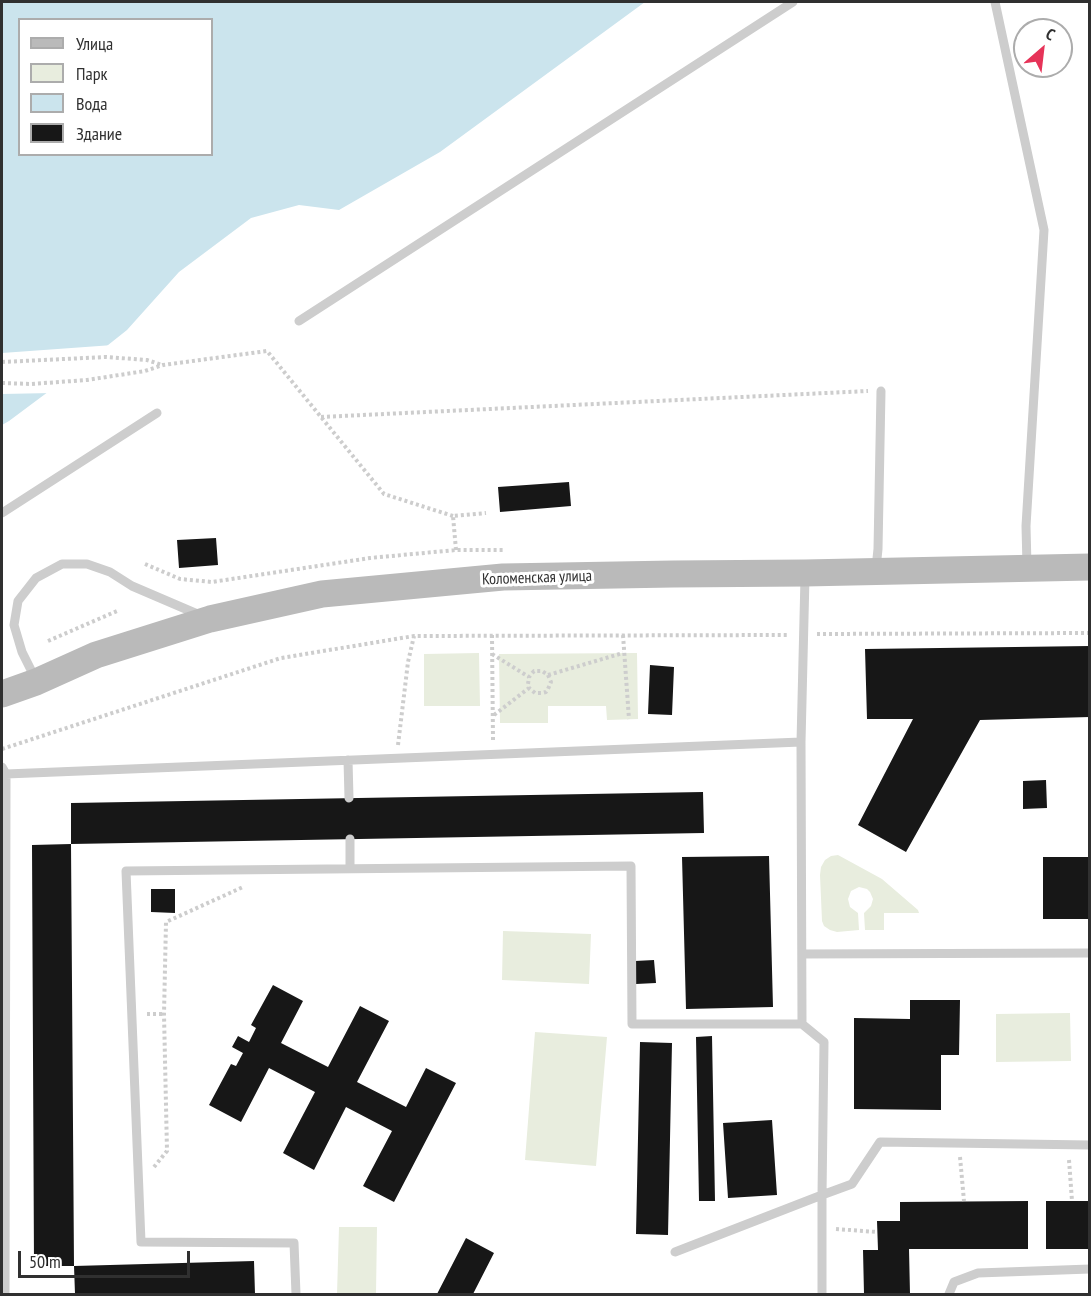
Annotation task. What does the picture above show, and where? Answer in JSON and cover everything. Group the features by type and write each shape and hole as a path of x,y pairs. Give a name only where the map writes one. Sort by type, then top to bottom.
{"street":[{"name":"Коломенская улица","path":"2,694 96,656 210,619 322,594 503,578 1089,567"}],"lane":[{"path":"299,321 793,2"},
{"path":"995,2 1044,230 1026,526 1027,568"},
{"path":"876,572 881,391"},
{"path":"2,513 157,413"},
{"path":"36,681 22,652 14,625 18,602 36,578 62,564 87,564 110,572 132,586 210,619"},
{"path":"802,1024 801,742 805,573"},
{"path":"5,1294 4,770 348,760 801,742"},
{"path":"348,760 349,798"},
{"path":"350,839 350,868"},
{"path":"296,1294 294,1243 141,1242 126,871 631,866 632,1024 802,1024 824,1042 822,1294"},
{"path":"802,954 1089,953"},
{"path":"675,1252 852,1184 880,1142 1089,1145"},
{"path":"950,1294 954,1282 978,1273 1089,1269"}],"path":[{"path":"2,383 31,384 87,380 145,371 162,365 267,351 384,494 453,516 486,513"},
{"path":"2,362 106,357 147,360 162,365"},
{"path":"321,417 881,391"},
{"path":"145,564 180,579 212,582 370,558 456,550 453,516"},
{"path":"48,641 117,611"},
{"path":"2,749 281,658 414,636 1089,633"},
{"path":"623,635 628,719"},
{"path":"397,758 408,662 414,636"},
{"path":"492,636 494,754"},
{"path":"548,675 623,653"},
{"path":"492,654 529,677"},
{"path":"534,671 545,672 550,682 546,692 535,693 529,688 529,677 534,671"},
{"path":"493,716 529,688"},
{"path":"138,1186 167,1151 164,1014 166,922 281,869"},
{"path":"959,1143 963,1201"},
{"path":"1068,1144 1072,1201"},
{"path":"822,1228 878,1232"}],"green space":[{"path":"479,653 480,706 424,706 424,654"},
{"path":"637,653 638,719 607,720 606,706 548,706 548,723 500,723 499,654"},
{"path":"838,855 882,879 919,913 884,913 884,930 865,930 864,913 871,906 873,899 867,889 859,887 851,891 848,899 850,907 858,913 859,930 837,932 824,926 821,867 825,860"},
{"path":"503,931 591,934 589,984 502,980"},
{"path":"1070,1013 1071,1061 996,1062 996,1014"},
{"path":"535,1032 607,1037 596,1166 525,1160"},
{"path":"339,1227 377,1227 376,1294 337,1294"}],"water":[{"path":"2,2 645,2 440,152 339,210 299,205 251,218 179,272 127,330 2,425"}],"pier":[{"path":"113,345 52,393 2,394 2,353"}],"building":[{"path":"569,482 571,506 500,512 498,487"},
{"path":"216,538 218,565 179,568 177,540"},
{"path":"1090,646 1090,717 980,720 906,852 858,825 913,719 867,719 865,649"},
{"path":"650,665 674,667 672,715 648,714"},
{"path":"1046,780 1047,808 1023,809 1023,781"},
{"path":"703,792 704,833 71,844 71,803"},
{"path":"71,844 74,1266 34,1266 32,845"},
{"path":"769,856 773,1007 686,1009 682,857"},
{"path":"1043,857 1090,857 1090,919 1043,919"},
{"path":"151,889 175,889 175,913 151,912"},
{"path":"654,960 656,983 636,984 635,961"},
{"path":"273,985 303,1001 281,1043 328,1067 360,1006 389,1021 357,1082 406,1107 426,1068 456,1083 394,1202 363,1186 392,1131 346,1107 314,1170 283,1153 315,1092 269,1068 241,1122 209,1105 231,1064 236,1066 243,1053 232,1047 238,1036 249,1042 256,1028 251,1025"},
{"path":"910,1000 960,1000 959,1055 941,1055 941,1110 854,1109 854,1018 910,1019"},
{"path":"712,1036 715,1201 699,1201 696,1037"},
{"path":"640,1042 672,1043 668,1235 636,1234"},
{"path":"772,1120 777,1195 728,1198 723,1123"},
{"path":"1028,1201 1028,1249 909,1249 910,1294 864,1294 863,1250 878,1250 877,1221 900,1221 900,1202"},
{"path":"1046,1201 1090,1201 1090,1249 1046,1249"},
{"path":"466,1238 494,1253 473,1294 437,1294"},
{"path":"254,1261 255,1294 75,1294 74,1266"}]}
